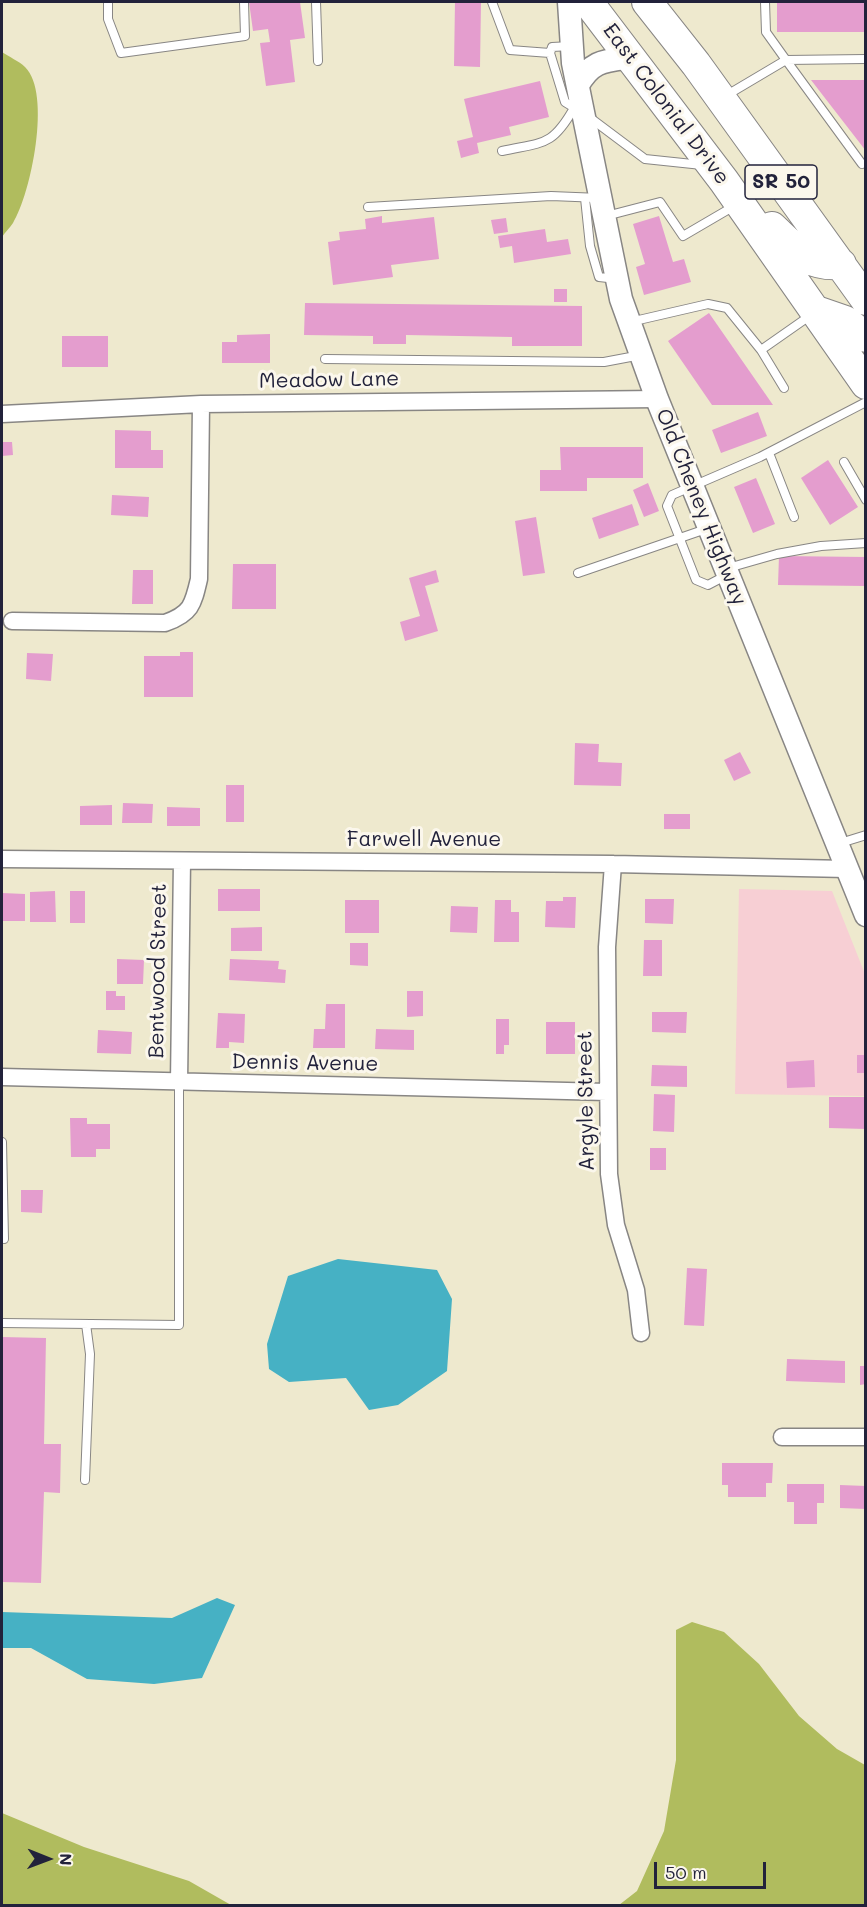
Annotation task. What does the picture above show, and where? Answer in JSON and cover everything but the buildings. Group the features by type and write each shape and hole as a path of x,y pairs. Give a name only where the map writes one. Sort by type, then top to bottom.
{"highway":[{"name":"East Colonial Drive","path":"588,2 632,57 725,184 866,384"},
{"name":"SR 50","path":"647,2 721,99 866,300"},
{"path":"725,184 805,258 822,266 841,264"},
{"path":"816,311 845,321 866,337"}],"street":[{"name":"Old Cheney Highway","path":"569,2 579,111 597,204 629,322 657,399 866,915"},
{"path":"578,85 590,68 598,63 632,57"},
{"name":"Meadow Lane","path":"2,414 201,404 657,399"},
{"path":"12,621 165,623 183,617 194,602 199,579 201,404"},
{"name":"Farwell Avenue","path":"2,859 613,864 847,869"},
{"name":"Bentwood Street","path":"179,1082 182,861"},
{"name":"Argyle Street","path":"613,864 607,947 610,1184 616,1225 636,1290 641,1334"},
{"name":"Dennis Avenue","path":"2,1077 608,1092"},
{"path":"782,1437 866,1437"}],"lane":[{"path":"108,2 108,20 121,53 245,36 244,2"},
{"path":"316,2 318,61"},
{"path":"492,2 510,50 550,53"},
{"path":"765,2 766,32 862,164"},
{"path":"368,207 551,196 597,204 660,202 683,236 725,184 645,159 565,102 550,53 552,47 572,46"},
{"path":"721,99 786,60 866,59"},
{"path":"502,151 549,141 579,111"},
{"path":"629,322 708,304 727,308 761,350 784,388"},
{"path":"761,350 816,311"},
{"path":"325,359 604,362 642,355"},
{"path":"866,402 769,453 672,495 666,506 696,579 708,585 727,572 777,554 821,546 866,543"},
{"path":"769,453 794,517"},
{"path":"844,462 866,500"},
{"path":"578,573 710,528"},
{"path":"837,844 866,835"},
{"path":"2,1323 179,1325 179,1082"},
{"path":"2,1142 4,1239"},
{"path":"85,1480 90,1354 86,1324"}],"shaded area":[{"path":"739,889 832,891 865,974 865,1096 735,1094"}],"green space":[{"path":"2,52 25,67 33,80 38,120 32,168 26,190 13,223 2,237"},
{"path":"692,1622 724,1632 759,1664 799,1716 837,1749 865,1765 865,1905 619,1905 637,1891 664,1831 676,1760 676,1630"},
{"path":"2,1813 84,1847 189,1881 231,1905 2,1905"}],"water":[{"path":"338,1259 437,1270 452,1299 447,1371 398,1405 369,1410 346,1378 289,1382 269,1369 267,1344 288,1276"},
{"path":"217,1598 235,1605 202,1678 154,1684 87,1679 31,1648 2,1648 2,1612 172,1618"}]}
